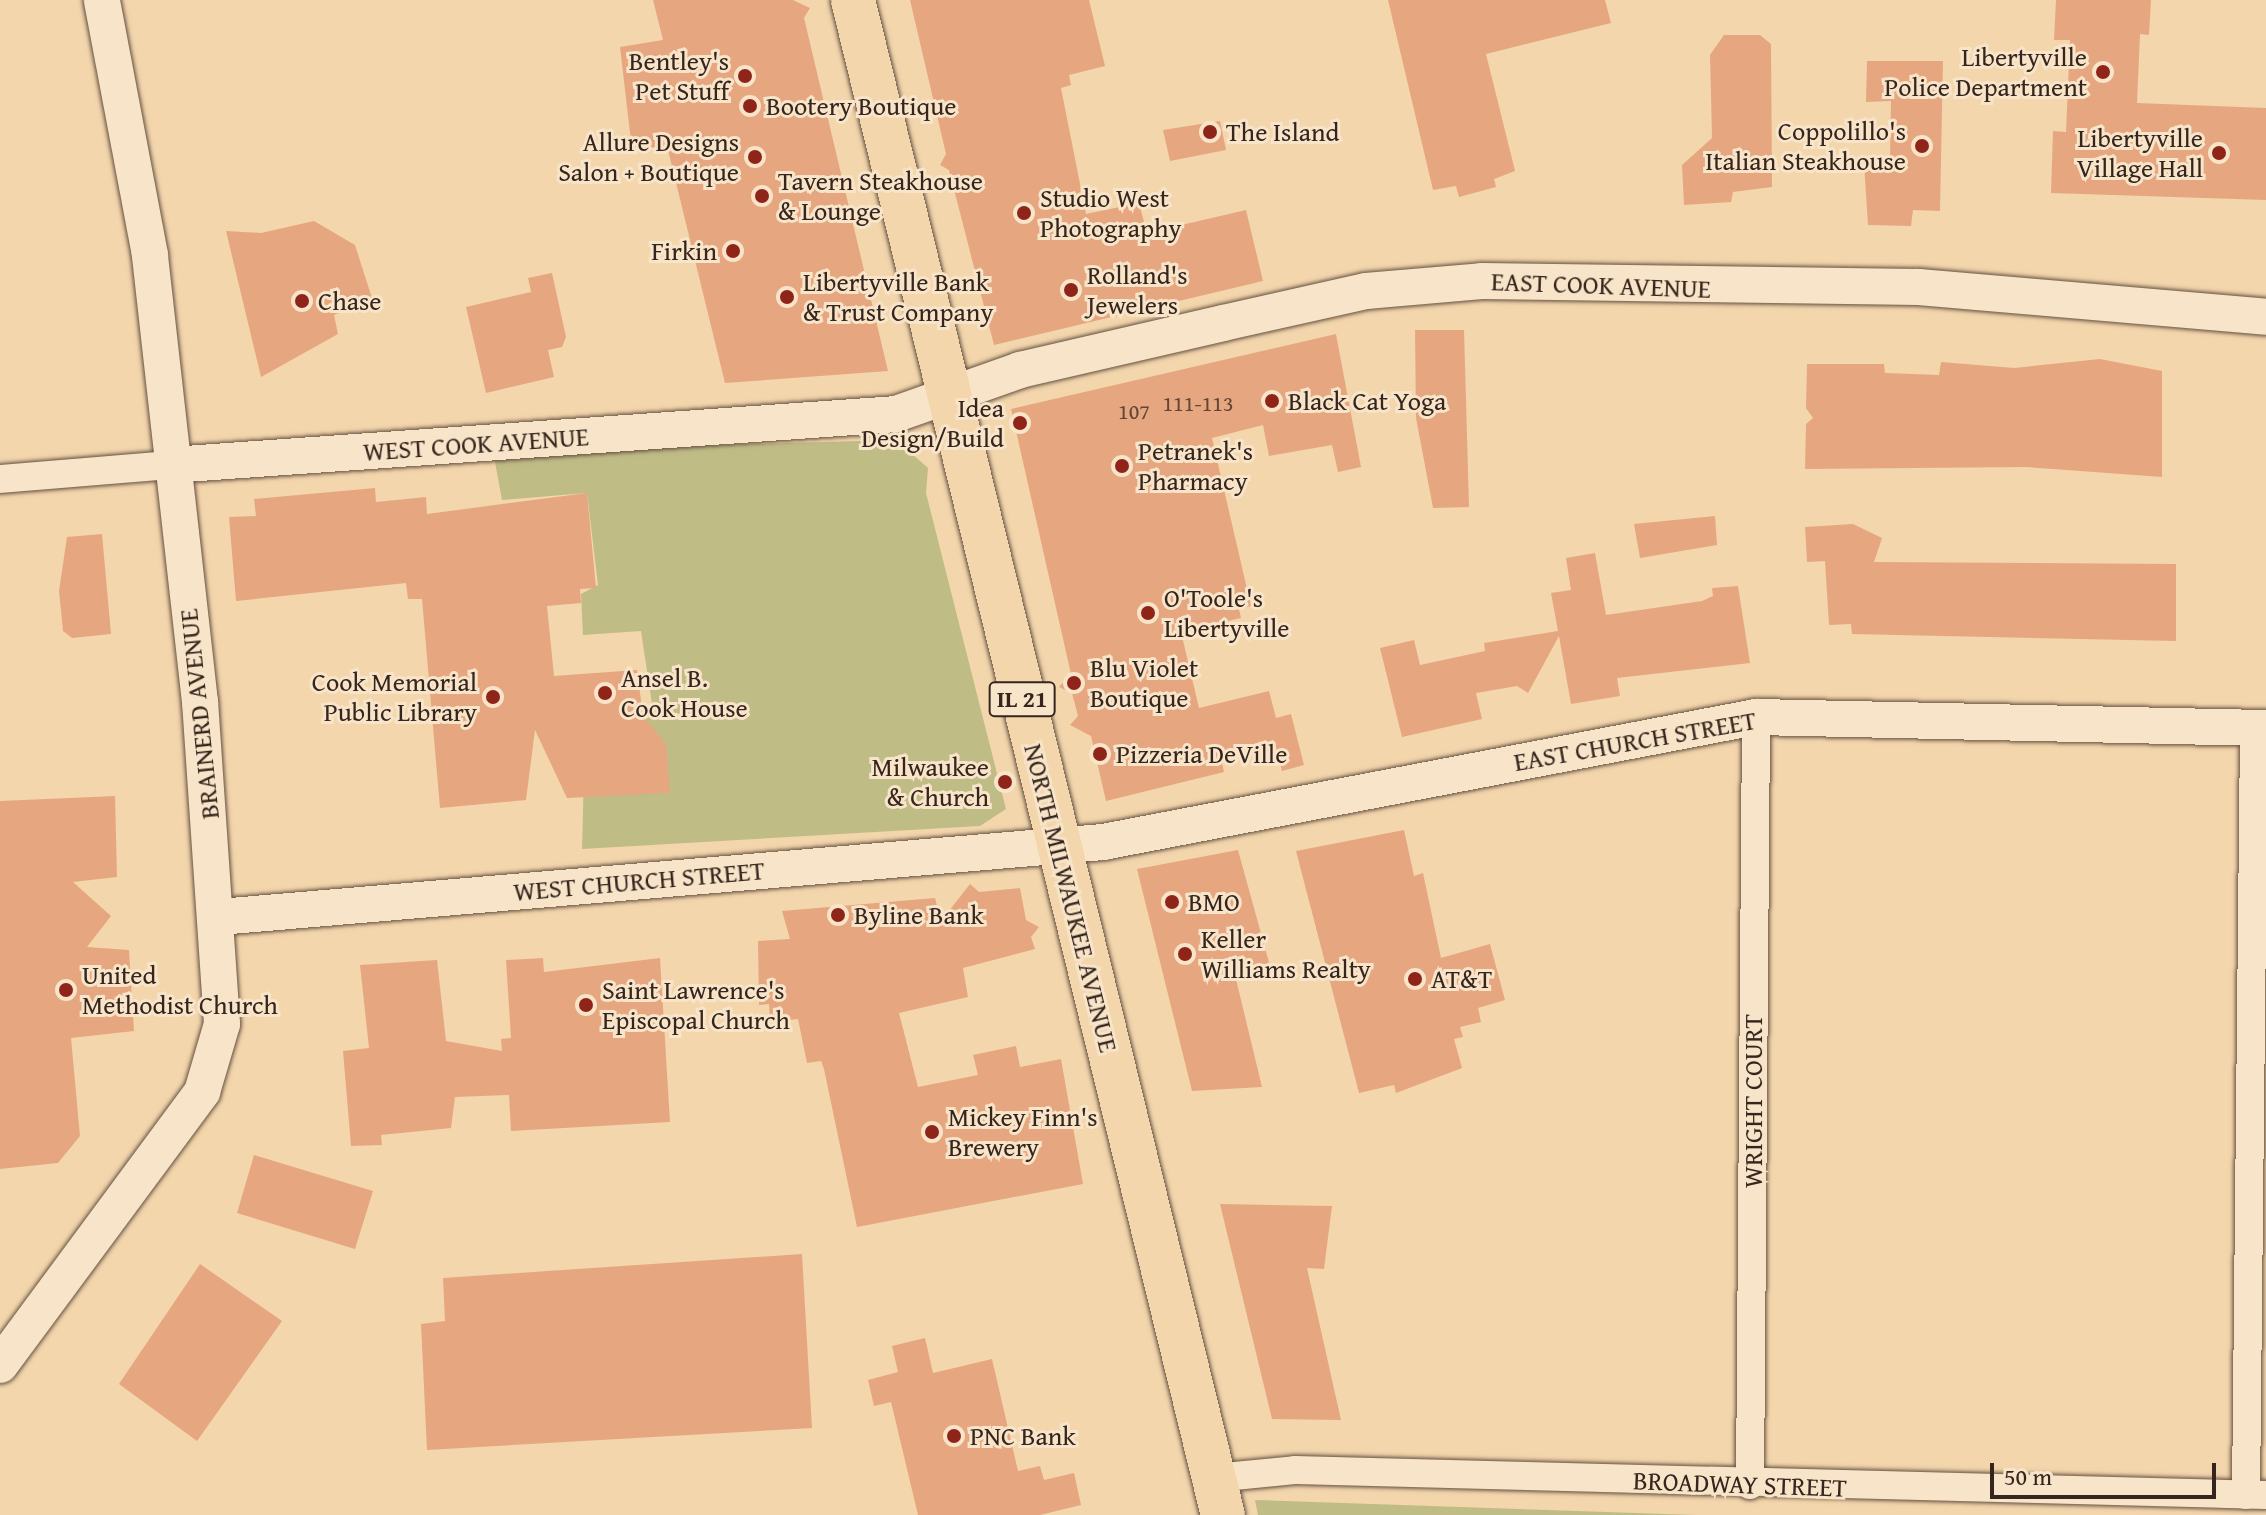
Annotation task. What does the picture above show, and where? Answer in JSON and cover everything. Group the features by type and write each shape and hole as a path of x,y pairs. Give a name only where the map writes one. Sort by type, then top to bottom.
{"main road":[{"name":"NORTH MILWAUKEE AVENUE","path":"853,0 1219,1497"}],"street":[{"name":"BRAINERD AVENUE","path":"6,1343 202,1092 222,1024 219,917 150,255 102,0"},
{"name":"EAST COOK AVENUE","path":"948,395 1020,370 1366,291 1482,281 1919,287 2266,317"},
{"name":"WEST COOK AVENUE","path":"0,479 896,414 948,395"},
{"name":"EAST CHURCH STREET","path":"1059,847 1756,717 2260,728"},
{"name":"WRIGHT COURT","path":"1750,1485 1756,717"},
{"path":"2256,1495 2260,728"},
{"name":"WEST CHURCH STREET","path":"219,917 1059,847"},
{"name":"BROADWAY STREET","path":"1219,1497 1295,1470 1750,1485 2112,1504 2256,1495"}],"shaded area":[{"path":"896,440 928,468 926,493 1006,809 980,826 582,849 584,772 652,704 641,631 583,635 581,594 598,585 587,493 502,500 493,451"},
{"path":"1255,1500 1696,1515 1258,1515"}],"building":[{"path":"653,0 793,0 810,8 804,18 888,371 725,383 667,146 632,150 620,47 663,40"},
{"path":"910,0 1089,0 1105,66 1069,75 1071,85 1061,88 1086,214 1139,203 1147,233 1246,210 1263,281 994,345 949,170 940,165 946,154"},
{"path":"1388,0 1605,0 1611,23 1486,54 1515,171 1494,179 1496,187 1459,197 1456,186 1433,190"},
{"name":"Libertyville Police Department","path":"2056,0 2151,0 2149,35 2140,34 2137,103 2266,108 2266,200 2051,193 2053,131 2066,132 2070,40 2054,40"},
{"path":"1724,35 1760,35 1771,44 1772,187 1733,192 1731,202 1684,205 1682,165 1712,138 1710,55"},
{"name":"Coppolillo's Italian Steakhouse","path":"1867,61 1943,61 1940,211 1913,210 1911,226 1868,225 1864,163 1890,163 1891,101 1866,102"},
{"path":"1220,121 1226,150 1170,161 1163,130"},
{"name":"Chase","path":"314,221 355,245 372,298 334,315 338,334 261,377 226,231 261,233"},
{"path":"552,273 566,337 562,347 548,350 554,377 486,393 466,307 531,292 528,278"},
{"path":"1415,330 1464,330 1469,507 1433,508 1416,418"},
{"path":"1336,334 1361,467 1338,472 1332,445 1269,456 1263,425 1212,438 1251,606 1239,609 1241,618 1181,632 1199,708 1269,691 1276,718 1291,714 1304,765 1282,771 1275,743 1221,759 1224,772 1106,801 1091,736 1070,725 1078,716 1072,693 1059,687 1071,674 1011,409"},
{"path":"2100,359 2162,371 2162,477 2026,467 1805,469 1806,424 1813,418 1806,408 1807,364 1884,364 1885,373 1939,375 1941,362 2014,368"},
{"name":"Cook Memorial Public Library","path":"375,488 376,502 426,497 427,514 587,493 596,588 580,589 581,603 547,606 554,676 637,670 643,716 666,744 670,793 567,798 535,730 526,800 440,808 422,599 408,599 406,583 236,601 229,517 256,516 254,499"},
{"path":"1715,516 1717,545 1640,558 1634,524"},
{"path":"1853,524 1882,538 1874,562 2176,564 2176,641 1852,634 1851,624 1829,625 1825,561 1807,562 1805,527"},
{"path":"102,534 111,634 72,638 63,631 59,591 67,537"},
{"path":"1595,553 1606,615 1702,601 1713,596 1712,588 1738,586 1750,663 1617,678 1620,696 1571,704 1559,636 1528,693 1517,686 1476,693 1482,719 1402,737 1380,648 1414,640 1420,665 1485,651 1484,643 1558,631 1551,593 1571,590 1566,558"},
{"name":"United Methodist Church","path":"115,796 117,877 73,882 111,916 87,947 129,950 134,1031 71,1038 80,1136 58,1163 0,1169 0,801"},
{"name":"AT&T","path":"1404,830 1414,876 1423,873 1441,958 1490,944 1505,1000 1478,1008 1481,1022 1460,1027 1463,1037 1454,1039 1462,1068 1396,1093 1394,1085 1359,1093 1296,851"},
{"path":"1238,850 1270,966 1235,975 1262,1087 1192,1091 1137,869"},
{"path":"970,884 979,892 1020,888 1026,920 1039,927 1031,937 1035,949 963,968 968,997 899,1013 918,1087 978,1075 973,1055 1016,1046 1020,1067 1061,1059 1083,1184 857,1227 824,1069 821,1061 807,1063 798,1019 770,1022 769,1004 759,1005 758,941 790,939 782,911 935,898 941,921"},
{"path":"543,958 544,972 660,958 670,1122 511,1131 509,1095 455,1097 451,1128 381,1135 382,1145 351,1146 343,1051 369,1048 360,965 437,960 446,1041 502,1051 501,1039 511,1038 506,960"},
{"path":"254,1155 373,1191 355,1249 237,1213"},
{"path":"1220,1204 1332,1206 1324,1269 1307,1268 1341,1420 1272,1419"},
{"path":"802,1254 812,1428 427,1450 421,1324 445,1321 443,1278"},
{"path":"200,1264 282,1321 197,1441 119,1384"},
{"name":"PNC Bank","path":"925,1338 933,1373 992,1359 1018,1471 1040,1466 1044,1480 1074,1473 1081,1505 1040,1515 918,1515 891,1402 874,1406 868,1380 898,1372 892,1346"}],"place":[{"name":"Libertyville Police Department","path":"2103,72"},
{"name":"Bentley's Pet Stuff","path":"745,76"},
{"name":"Bootery Boutique","path":"750,106"},
{"name":"The Island","path":"1210,132"},
{"name":"Coppolillo's Italian Steakhouse","path":"1922,146"},
{"name":"Libertyville Village Hall","path":"2219,153"},
{"name":"Allure Designs Salon + Boutique","path":"755,157"},
{"name":"Tavern Steakhouse & Lounge","path":"762,196"},
{"name":"Studio West Photography","path":"1024,213"},
{"name":"Firkin","path":"733,251"},
{"name":"Rolland's Jewelers","path":"1071,290"},
{"name":"Libertyville Bank & Trust Company","path":"787,297"},
{"name":"Chase","path":"302,301"},
{"name":"Black Cat Yoga","path":"1272,401"},
{"name":"Idea Design/Build","path":"1020,423"},
{"name":"Petranek's Pharmacy","path":"1122,466"},
{"name":"O'Toole's Libertyville","path":"1148,613"},
{"name":"Blu Violet Boutique","path":"1074,683"},
{"name":"Ansel B. Cook House","path":"605,693"},
{"name":"Cook Memorial Public Library","path":"493,697"},
{"name":"Pizzeria DeVille","path":"1100,754"},
{"name":"Milwaukee & Church","path":"1005,782"},
{"name":"BMO","path":"1172,902"},
{"name":"Byline Bank","path":"838,915"},
{"name":"Keller Williams Realty","path":"1185,954"},
{"name":"AT&T","path":"1415,979"},
{"name":"United Methodist Church","path":"66,990"},
{"name":"Saint Lawrence's Episcopal Church","path":"586,1005"},
{"name":"Mickey Finn's Brewery","path":"932,1132"},
{"name":"PNC Bank","path":"954,1436"}]}
